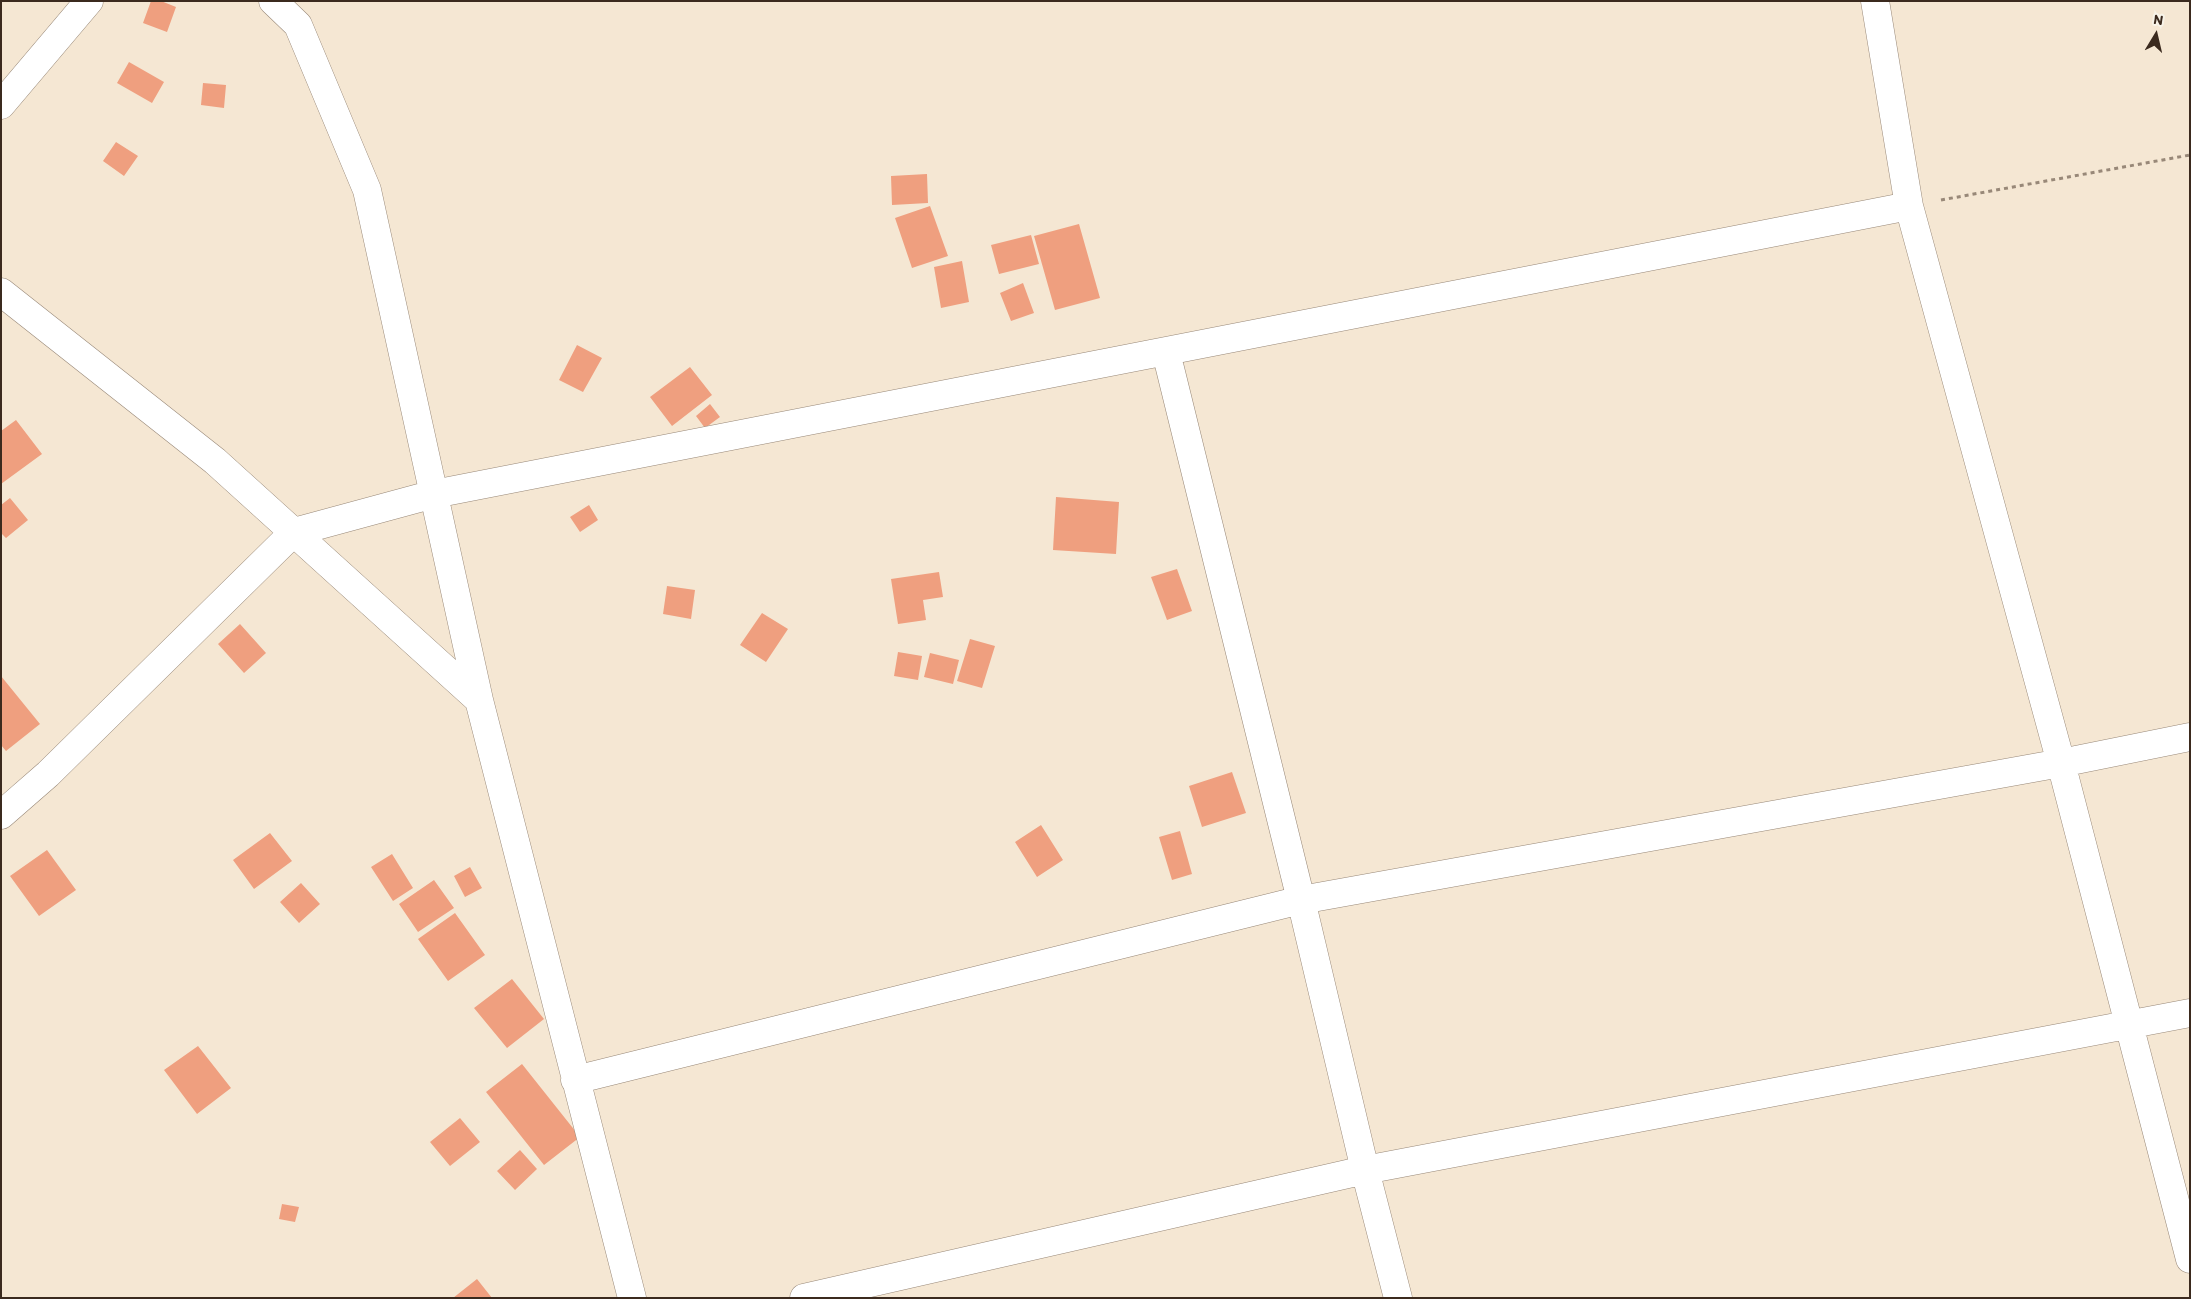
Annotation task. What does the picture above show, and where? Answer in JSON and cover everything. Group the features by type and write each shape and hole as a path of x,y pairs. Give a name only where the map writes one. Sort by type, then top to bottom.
{"street":[{"path":"1,105 89,1"},
{"path":"273,1 298,25 367,190 479,700 575,1080 624,1294"},
{"path":"1875,1 1909,206 2061,763 2190,1259"},
{"path":"1,815 48,774 294,532 434,494 1909,206"},
{"path":"1,292 215,461 479,700"},
{"path":"1166,352 1301,900 1365,1170 1398,1298"},
{"path":"575,1080 1301,900 2061,763 2190,737"},
{"path":"804,1298 1365,1170 2190,1014"}],"path":[{"path":"1909,206 2190,155"}],"building":[{"path":"151,1 161,1 176,7 167,32 143,23"},
{"path":"129,62 164,82 152,103 117,83"},
{"path":"203,83 226,85 224,108 201,105"},
{"path":"116,142 138,156 124,176 103,161"},
{"path":"927,174 928,203 892,205 891,176"},
{"path":"930,206 948,256 912,268 895,218"},
{"path":"1079,224 1100,298 1055,310 1034,236"},
{"path":"1031,235 1039,264 999,274 991,245"},
{"path":"962,261 969,302 941,308 934,267"},
{"path":"1023,283 1034,313 1011,321 1000,293"},
{"path":"577,345 602,358 583,392 559,380"},
{"path":"690,367 712,395 672,426 650,397"},
{"path":"710,404 720,417 705,428 696,416"},
{"path":"16,420 42,454 1,484 1,431"},
{"path":"1056,497 1119,502 1116,554 1053,550"},
{"path":"10,498 28,520 6,538 1,533 1,505"},
{"path":"589,505 598,520 580,532 570,517"},
{"path":"1177,569 1192,611 1167,620 1151,577"},
{"path":"939,572 943,597 923,600 926,620 898,624 891,579"},
{"path":"667,586 695,590 691,619 663,614"},
{"path":"762,613 788,629 766,662 740,645"},
{"path":"240,624 266,653 244,673 218,644"},
{"path":"970,639 995,646 982,688 957,681"},
{"path":"898,652 922,656 918,680 894,676"},
{"path":"930,653 959,660 953,684 924,677"},
{"path":"1,676 40,724 6,751 1,745"},
{"path":"1232,772 1246,813 1202,827 1189,786"},
{"path":"1041,825 1063,860 1037,877 1015,842"},
{"path":"1180,831 1192,874 1172,880 1159,837"},
{"path":"270,833 292,861 254,889 233,860"},
{"path":"47,850 76,890 39,916 10,876"},
{"path":"392,854 413,888 393,901 371,867"},
{"path":"470,867 482,888 465,897 454,876"},
{"path":"434,880 454,908 418,932 399,904"},
{"path":"301,883 320,904 299,923 280,902"},
{"path":"455,913 485,955 448,981 418,939"},
{"path":"512,979 544,1019 507,1048 474,1008"},
{"path":"198,1046 231,1088 197,1114 164,1070"},
{"path":"522,1064 580,1137 544,1165 486,1092"},
{"path":"460,1118 480,1142 450,1166 430,1142"},
{"path":"520,1150 537,1169 515,1190 497,1171"},
{"path":"282,1204 299,1207 295,1222 279,1219"},
{"path":"477,1279 492,1298 453,1298"}]}
